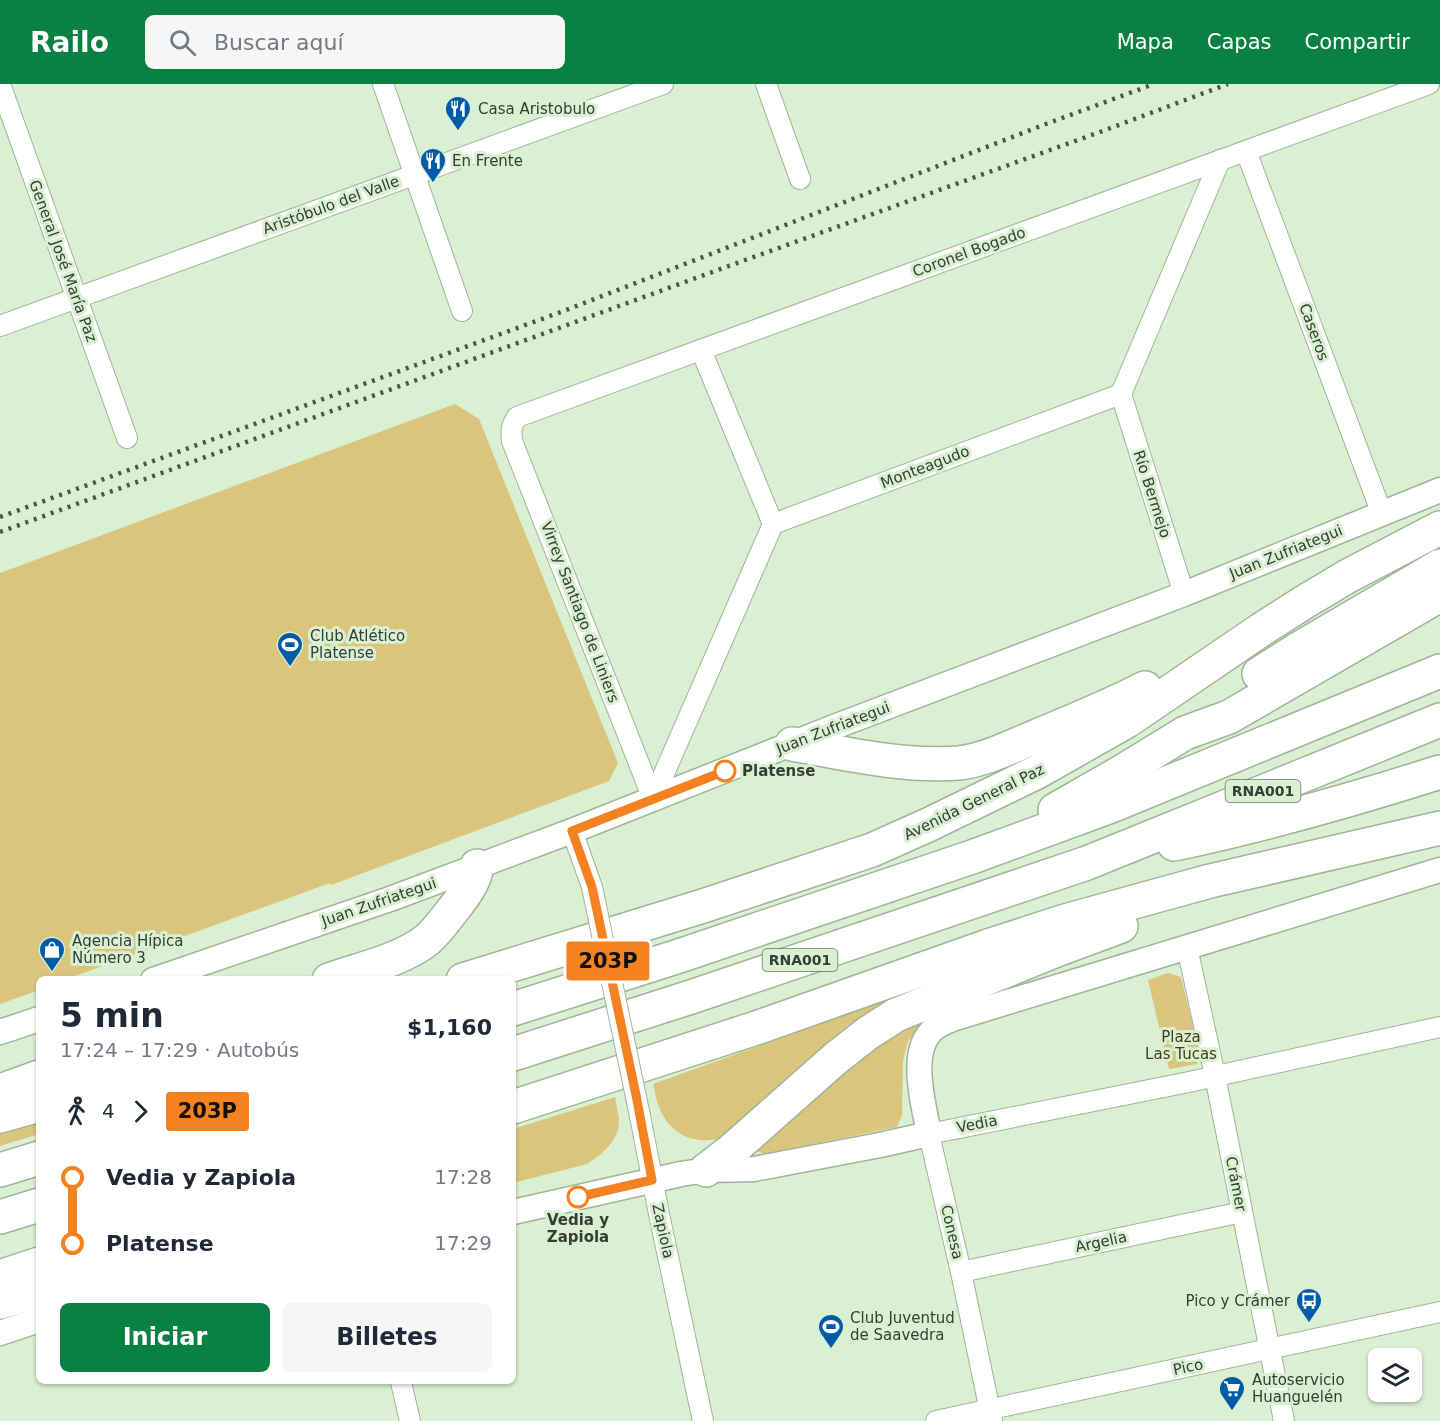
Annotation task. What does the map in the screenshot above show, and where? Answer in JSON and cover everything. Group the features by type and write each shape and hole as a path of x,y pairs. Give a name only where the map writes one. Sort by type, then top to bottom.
{"highway":[{"name":"Avenida General Paz","path":"476,976 704,906 882,846 928,825 1038,772 1127,721 1262,629 1348,576 1440,528"},
{"path":"1185,733 1226,695 1300,648 1440,566"},
{"path":"972,857 1185,733 1229,717 1440,595"},
{"path":"792,744 898,763 962,762 989,756 1120,701 1262,629"},
{"name":"RNA001","path":"516,1008 679,956 972,857 1111,807 1440,671"},
{"name":"RNA001","path":"516,1053 691,997 1087,863 1440,720"},
{"path":"1350,800 1368,789 1440,759"},
{"path":"1087,863 1224,833 1350,800 1440,772"},
{"path":"516,1106 756,1028 1065,921 1210,881 1440,828"},
{"path":"706,1170 836,1058 867,1033 896,1015 1059,949 1288,863"},
{"path":"341,976 402,955 428,939 468,891 477,866"},
{"path":"0,1090 36,1078"},
{"path":"0,1116 36,1106"},
{"path":"0,1170 36,1159"},
{"path":"0,1217 36,1206"},
{"path":"0,1222 36,1206"},
{"path":"0,1277 36,1265"},
{"path":"0,1302 36,1292"}],"street":[{"name":"General José María Paz","path":"0,84 127,438"},
{"path":"383,84 462,311"},
{"name":"Aristóbulo del Valle","path":"0,326 663,84"},
{"path":"766,84 800,179"},
{"name":"Coronel Bogado","path":"512,424 517,417 1429,84"},
{"name":"Caseros","path":"1246,151 1382,514"},
{"path":"1120,394 1220,160"},
{"path":"653,799 773,524 701,350"},
{"name":"Monteagudo","path":"773,524 1120,394"},
{"name":"Río Bermejo","path":"1120,394 1184,594"},
{"name":"Virrey Santiago de Liniers","path":"512,424 512,441 653,799"},
{"name":"Juan Zufriategui","path":"165,976 390,898 572,831 1184,594 1440,490"},
{"name":"Zapiola","path":"572,831 592,887 703,1421"},
{"path":"1187,947 1440,870"},
{"name":"Conesa","path":"991,1415 929,1134 919,1062 923,1043 934,1028 952,1019 1187,947"},
{"name":"Crámer","path":"1187,947 1284,1421"},
{"path":"0,1032 36,1020"},
{"name":"Vedia","path":"516,1211 681,1174 706,1170 754,1169 880,1145 1440,1027"},
{"name":"Argelia","path":"961,1272 1242,1212"},
{"name":"Pico","path":"936,1421 991,1415 1269,1349 1440,1312"},
{"path":"0,1333 36,1321"},
{"path":"401,1384 410,1421"}],"green space":[{"name":"Club Atlético Platense","path":"455,404 479,419 618,763 609,781 331,885 330,883 75,976 36,976 36,991 0,1004 0,573"},
{"path":"1019,946 866,1013 813,1054 734,1133 723,1138 701,1140 681,1134 672,1127 659,1107 653,1084 811,1027"},
{"name":"Plaza Las Tucas","path":"1168,973 1181,977 1200,1054 1197,1064 1169,1069 1148,980"},
{"path":"930,1012 908,1042 903,1061 902,1115 897,1127 765,1154 754,1150 832,1072"},
{"path":"615,1097 619,1119 618,1130 608,1147 587,1164 516,1182 516,1128"},
{"path":"36,1121 36,1135 0,1146 0,1131"}],"railway":[{"path":"0,517 561,312 1154,84"},
{"path":"0,532 1228,84"}],"bus line":[{"name":"203P","path":"578,1197 652,1180 592,887 572,831 725,771"}],"place":[{"name":"Casa Aristobulo","path":"458,132"},
{"name":"En Frente","path":"433,184"},
{"name":"Club Atlético Platense","path":"290,668"},
{"name":"Platense","path":"725,771"},
{"name":"Agencia Hípica Número 3","path":"52,973"},
{"name":"Vedia y Zapiola","path":"578,1197"},
{"name":"Pico y Crámer","path":"1309,1324"},
{"name":"Club Juventud de Saavedra","path":"831,1350"},
{"name":"Autoservicio Huanguelén","path":"1232,1412"}]}
